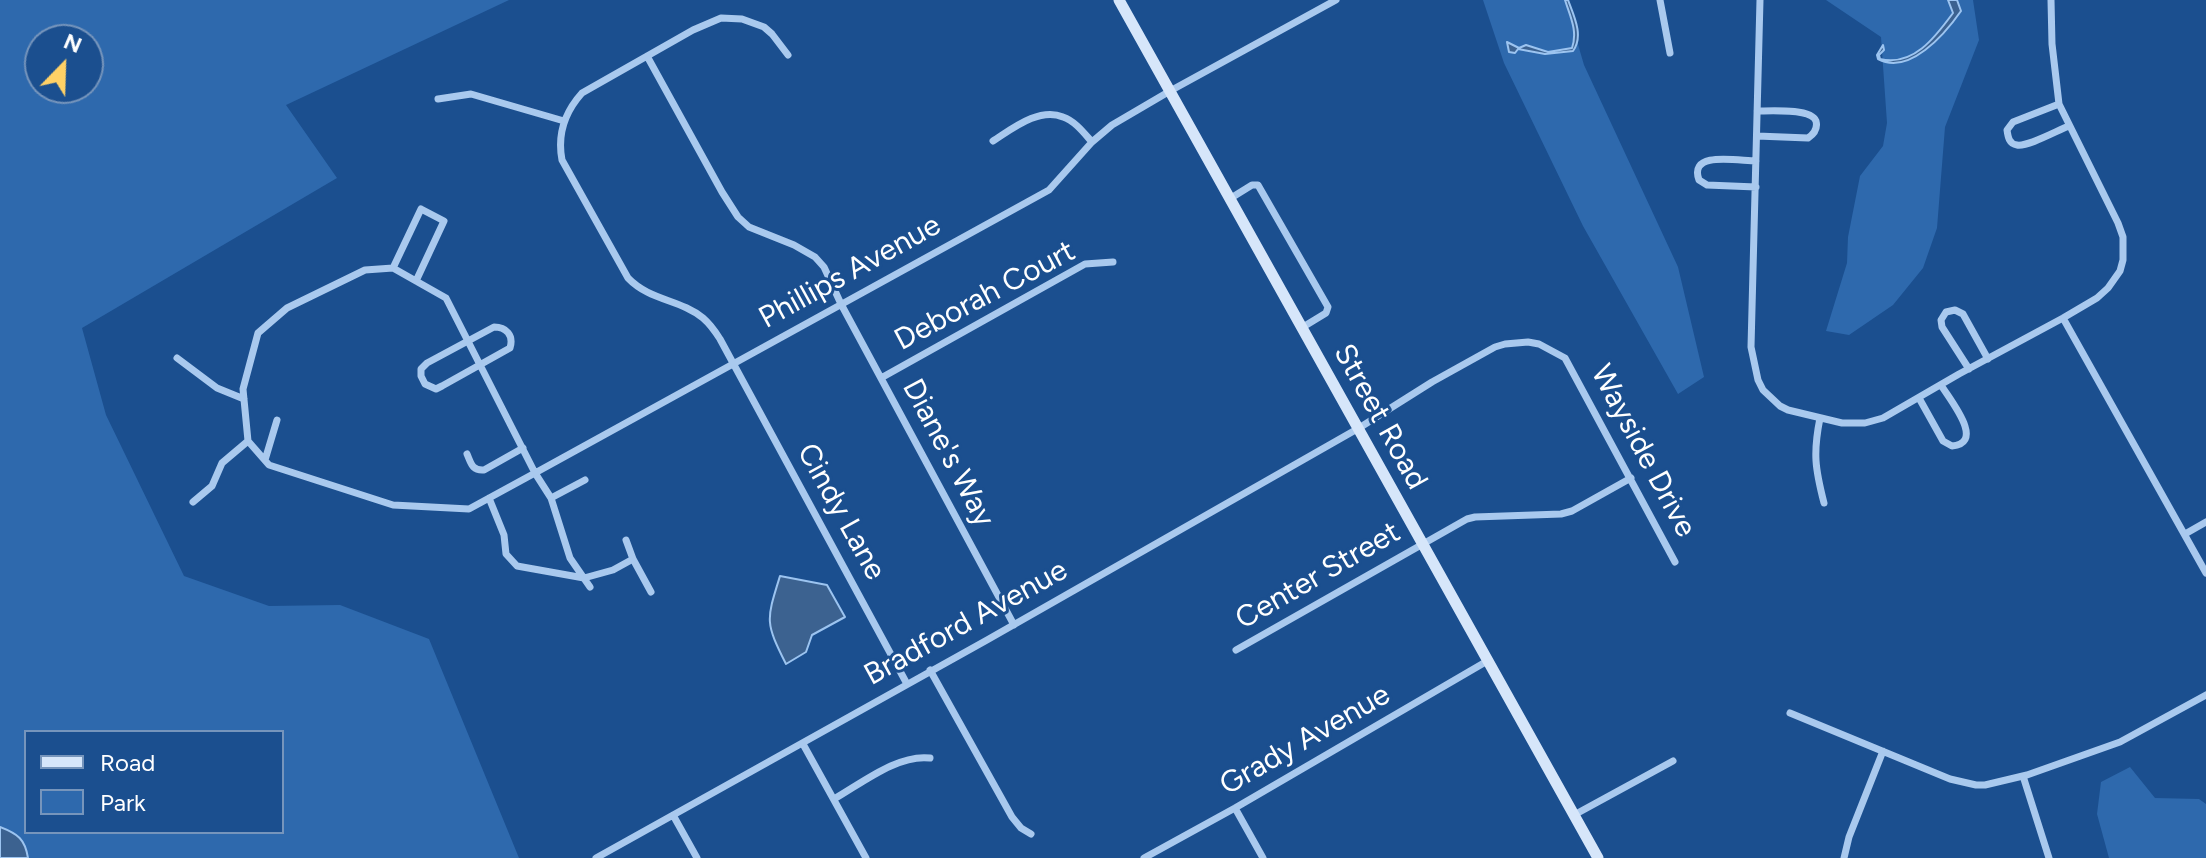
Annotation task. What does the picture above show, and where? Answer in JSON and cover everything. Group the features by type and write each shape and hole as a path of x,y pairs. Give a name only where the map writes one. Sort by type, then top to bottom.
{"main road":[{"name":"Street Road","path":"1119,0 1598,858"}],"street":[{"name":"Phillips Avenue","path":"248,441 269,465 393,505 469,509 1049,190 1092,142 1112,125 1336,0"},
{"path":"1660,0 1670,53"},
{"path":"1760,0 1751,347 1755,370 1763,390 1780,406 1842,423 1865,423 1883,418 2097,298 2120,271 2124,250 2118,223 2059,104 2051,0"},
{"path":"438,99 471,94 564,121 570,107 582,93 693,30 721,18 732,17 764,27 788,55"},
{"name":"Diane's Way","path":"647,56 738,217 749,227 815,257 824,267 1014,625"},
{"path":"2059,104 2013,122 2007,130 2009,140 2022,145 2069,126"},
{"path":"1757,111 1807,113 1817,125 1808,138 1757,136"},
{"path":"993,141 1024,123 1051,114 1065,117 1092,142"},
{"name":"Cindy Lane","path":"564,121 560,147 562,160 628,278 646,293 702,316 720,339 907,684"},
{"path":"1756,161 1707,160 1696,171 1699,180 1707,185 1756,187"},
{"path":"1231,198 1252,185 1258,185 1328,307 1326,313 1303,327"},
{"path":"393,268 421,209 444,221 416,281"},
{"name":"Deborah Court","path":"881,378 1085,264 1113,262"},
{"path":"193,502 212,486 222,463 248,441 243,389 258,333 287,308 365,270 393,268 446,298 535,473 551,498 570,558 590,587"},
{"path":"1969,369 1942,327 1941,320 1946,312 1955,310 1963,314 1988,359"},
{"path":"2063,318 2206,573"},
{"path":"494,327 501,327 507,330 512,342 510,348 436,389 425,384 421,369 427,363 469,342 494,327"},
{"name":"Wayside Drive","path":"1359,428 1495,347 1528,342 1539,344 1565,358 1675,562"},
{"path":"177,358 217,388 244,399"},
{"path":"1919,398 1943,441 1952,446 1962,444 1967,428 1941,385"},
{"path":"1820,418 1814,454 1824,503"},
{"path":"265,460 277,420"},
{"name":"Bradford Avenue","path":"596,858 1359,428"},
{"path":"467,454 477,471 523,448"},
{"name":"Center Street","path":"1236,650 1467,519 1546,516 1572,511 1631,478"},
{"path":"551,498 585,480"},
{"path":"489,498 504,535 506,554 517,566 584,578 613,570 633,559"},
{"path":"2185,534 2206,522"},
{"path":"626,540 651,592"},
{"name":"Grady Avenue","path":"1144,858 1489,660"},
{"path":"930,670 1012,817 1031,834"},
{"path":"1790,713 1950,779 1985,785 2023,776 2120,742 2206,695"},
{"path":"803,744 866,858"},
{"path":"1844,858 1849,837 1883,751"},
{"path":"834,799 902,760 930,758"},
{"path":"1574,815 1673,761"},
{"path":"2023,776 2049,858"},
{"path":"1235,808 1263,858"},
{"path":"673,815 697,858"}],"green space":[{"path":"0,0 509,0 286,105 337,178 82,328 106,415 184,576 269,606 340,605 429,639 519,858 0,858"},
{"path":"1483,0 1565,0 1584,65 1678,267 1704,377 1678,394 1583,226 1504,63"},
{"path":"1826,0 1973,0 1979,40 1945,127 1937,228 1923,268 1893,305 1849,335 1826,331 1847,263 1848,237 1860,176 1883,146 1887,123 1881,37"},
{"path":"2130,767 2155,798 2199,799 2206,804 2206,858 2109,858 2097,814 2101,782"}],"shaded area":[{"path":"1565,0 1568,0 1577,26 1578,39 1573,51 1545,54 1518,49 1515,53 1509,52 1507,42 1519,48 1526,45 1548,52 1572,48 1574,30"},
{"path":"1948,0 1957,0 1961,11 1936,41 1902,62 1890,63 1878,59 1883,45 1880,59 1903,58 1923,48 1953,13"},
{"path":"780,576 827,585 845,617 812,635 806,652 786,664 774,639 770,621"},
{"path":"0,827 20,838 28,858 0,858"}]}
